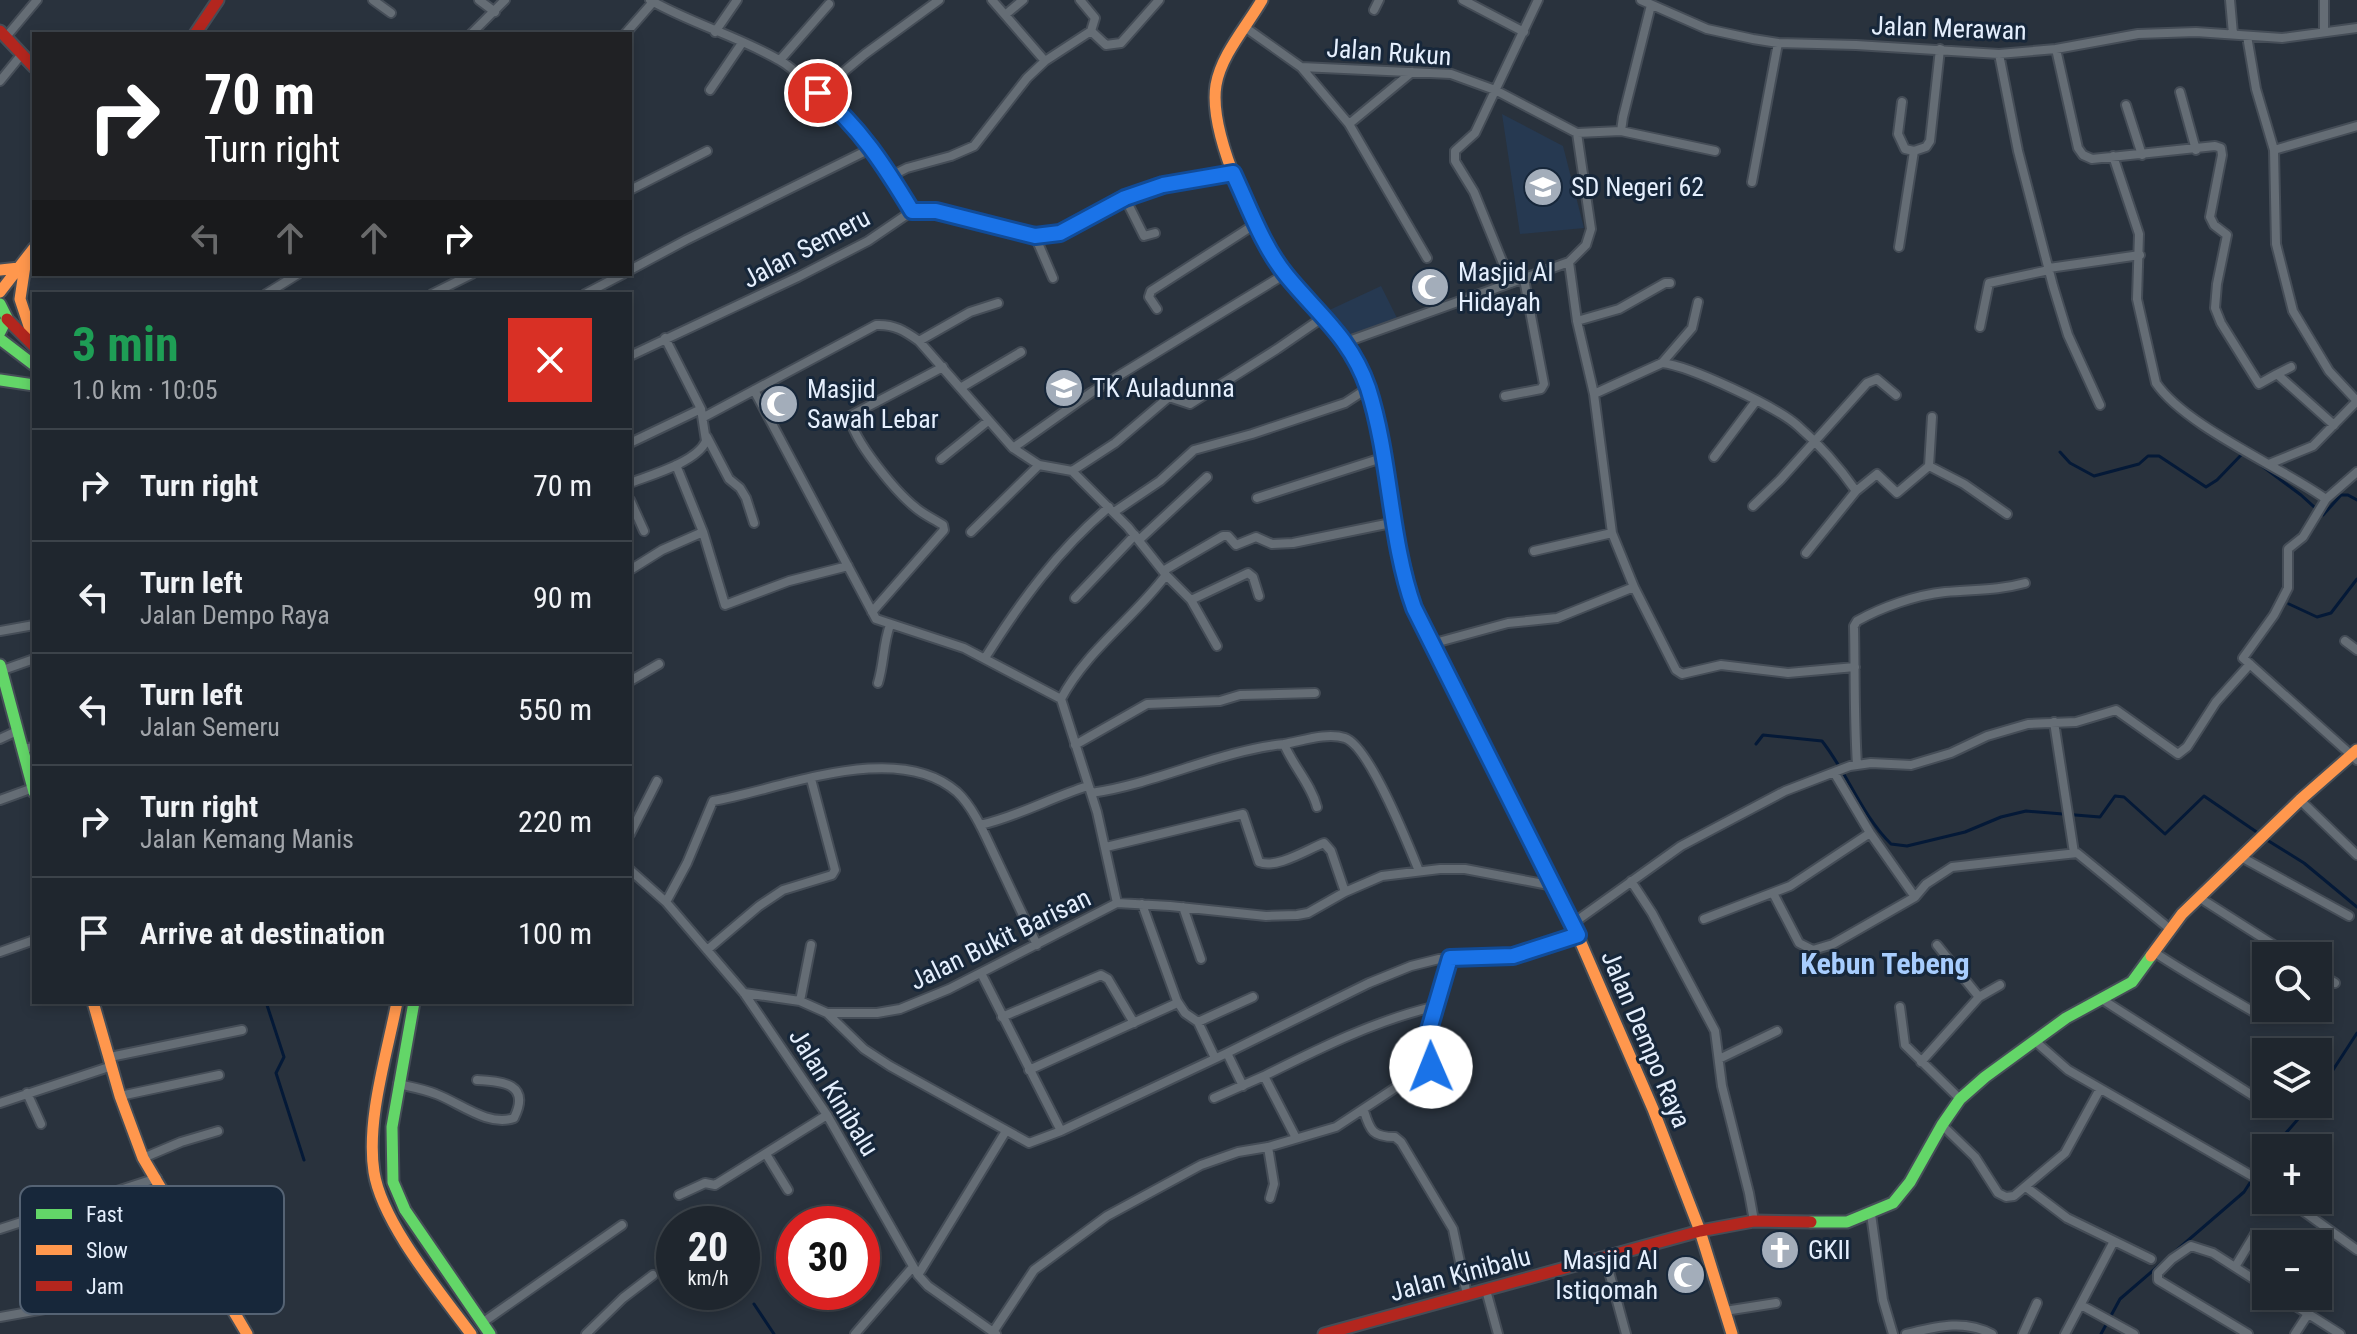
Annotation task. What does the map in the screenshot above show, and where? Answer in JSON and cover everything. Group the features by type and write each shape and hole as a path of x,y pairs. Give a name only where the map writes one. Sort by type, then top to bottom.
{"main road":[{"path":"196,32 218,0"},
{"name":"Jalan Dempo Raya","path":"1262,0 1219,78 1214,100 1233,173 1285,274 1346,342 1368,388 1385,457 1404,581 1431,644 1575,929 1653,1109 1700,1231 1732,1334"},
{"path":"3,34 32,65"},
{"path":"0,292 32,251"},
{"path":"0,270 23,263"},
{"path":"23,263 20,299 32,338"},
{"path":"0,304 5,309 7,319 32,341"},
{"path":"0,332 7,319"},
{"path":"0,339 32,363"},
{"path":"0,380 32,385"},
{"path":"0,669 17,731 28,748 32,776"},
{"path":"1871,1214 1901,1197 1960,1099 2066,1018 2132,982 2170,929 2200,898 2300,800 2355,755"},
{"path":"94,1004 120,1096 143,1158 162,1186"},
{"path":"397,1004 374,1143 374,1174 393,1217 434,1284 471,1334"},
{"path":"414,1004 390,1142 393,1182 405,1210 490,1334"},
{"name":"Jalan Kinibalu","path":"1324,1334 1700,1231 1754,1221 1838,1223 1871,1214"},
{"path":"236,1314 247,1334"}],"street":[{"path":"3,34 37,0"},
{"path":"373,0 391,13"},
{"path":"479,0 495,12"},
{"path":"473,32 505,0"},
{"path":"715,32 737,0"},
{"path":"818,93 939,0"},
{"path":"992,0 1045,61"},
{"path":"1005,15 1023,0"},
{"path":"891,176 974,146 1027,78 1045,61 1091,31 1095,23 1094,15 1080,0"},
{"path":"1091,31 1106,45 1121,43 1159,0"},
{"path":"1374,10 1379,0"},
{"path":"1463,0 1524,32"},
{"path":"1511,283 1474,192 1455,161 1455,151 1475,133 1538,0"},
{"name":"Jalan Merawan","path":"1641,0 1707,29 1778,43 1999,54 2056,49 2138,34 2233,34 2282,38 2357,28"},
{"path":"2230,0 2233,34"},
{"path":"2324,0 2324,32"},
{"path":"627,32 652,1 780,60 841,113 872,148 912,211 936,211 1035,236 1060,233 1125,198 1163,185 1233,173"},
{"path":"780,60 829,4"},
{"path":"1621,131 1651,5"},
{"name":"Jalan Rukun","path":"1246,28 1301,67 1451,74 1495,90 1577,133"},
{"path":"2247,36 2256,89 2274,150 2276,244 2293,311 2329,371 2357,401 2308,449 2269,464"},
{"path":"710,90 742,43"},
{"path":"1752,182 1778,43"},
{"path":"1902,102 1899,140 1905,149 1914,151 1926,147 1930,141 1940,49"},
{"path":"2056,49 2078,148 2083,155 2092,159 2215,146 2222,151 2210,217 2214,225 2227,235 2215,298 2216,314 2259,384 2291,367"},
{"path":"0,81 22,54"},
{"path":"1999,54 2018,151 2049,269 2068,335 2100,405"},
{"path":"1301,67 1349,124 1427,258"},
{"path":"1349,124 1412,71"},
{"path":"2180,92 2196,150"},
{"path":"2126,105 2142,155"},
{"path":"2274,150 2357,126"},
{"path":"1346,342 1569,262 1586,245 1591,229 1577,133 1621,131 1715,151"},
{"path":"632,269 872,148"},
{"path":"632,189 707,151"},
{"path":"1899,247 1914,151"},
{"path":"2113,156 2138,229 2137,299 2156,383 2163,394 2183,410 2324,500"},
{"path":"1125,198 1144,236 1155,233"},
{"name":"Jalan Semeru","path":"632,355 798,277 868,241 912,211"},
{"path":"1157,309 1149,297 1151,291 1257,223"},
{"path":"1035,236 1053,278"},
{"path":"1980,327 1989,283 2049,269 2140,255"},
{"path":"1569,262 1577,321 1594,394 1612,533 1634,587 1678,672 1687,673 1721,665 1788,673 1855,667"},
{"path":"1013,448 1092,392 1285,274"},
{"path":"269,292 295,276"},
{"path":"436,292 468,276"},
{"path":"589,292 619,276"},
{"path":"1505,396 1541,389 1544,384 1524,279"},
{"path":"1577,321 1619,309 1670,283"},
{"path":"1594,394 1662,363 1692,328 1698,302"},
{"path":"919,341 970,312 998,303"},
{"path":"1072,471 1115,443 1169,397 1190,404 1325,316"},
{"path":"632,442 754,390 876,325 889,325 919,341 1013,448 1039,465 1072,471 1191,600 1217,646"},
{"path":"665,338 702,413 707,436 729,479 746,498 754,523"},
{"path":"962,387 1021,352"},
{"path":"1662,363 1705,376 1795,423 1856,491"},
{"path":"872,612 944,530 943,525 916,509 888,477 860,439 850,416 943,367"},
{"path":"2277,374 2334,425"},
{"path":"1753,506 1872,380 1877,379 1896,395"},
{"path":"985,658 1029,591 1080,531 1160,481 1194,450 1345,403 1368,388"},
{"path":"754,390 876,619 964,648 1061,699 1106,847 1117,903"},
{"path":"1714,457 1756,401"},
{"path":"1806,553 1856,491 1877,474 1897,493 1929,466 1932,417"},
{"path":"941,459 988,421"},
{"path":"632,482 676,465 705,446 707,436"},
{"path":"1257,498 1385,457"},
{"path":"676,465 703,532 725,605 789,581 848,566"},
{"path":"971,532 1039,465"},
{"path":"1929,466 1964,484 2007,514"},
{"path":"2355,755 2243,658 2274,615 2288,588 2288,549 2303,537 2324,500 2357,472"},
{"path":"1075,598 1207,477"},
{"path":"632,504 644,531"},
{"path":"1061,699 1095,653 1152,594 1164,573 1223,536 1228,536 1236,545 1256,537 1268,542 1293,543 1396,522"},
{"path":"632,569 662,550 703,532"},
{"path":"1534,551 1612,533"},
{"path":"1191,600 1248,573 1253,577 1259,596"},
{"path":"1853,766 1854,626 1865,616 1919,597 1946,592 1994,590 2025,583"},
{"path":"1431,644 1496,625 1557,618 1634,587"},
{"path":"0,631 32,625"},
{"path":"878,683 890,625"},
{"path":"2345,641 2357,650"},
{"path":"0,669 32,660"},
{"path":"632,680 659,664"},
{"path":"827,1013 864,1049 890,1066 1029,1143 1227,1053 1369,983 1426,961 1513,956 1575,929 1631,881 1681,846 1763,801 1853,766 1911,765 2018,727 2076,722 2116,710 2178,754 2187,747 2216,702 2250,664"},
{"path":"1075,745 1147,704 1220,701 1240,695 1315,693"},
{"path":"2054,722 2074,853"},
{"path":"0,739 17,731"},
{"path":"980,825 1056,796 1120,789 1212,761 1284,744 1336,736 1357,745 1387,800 1419,871"},
{"path":"1284,744 1317,807"},
{"path":"666,902 687,863 713,801 848,771 911,769 958,793 980,825 1037,945"},
{"path":"1836,773 1870,833 1915,897"},
{"path":"707,950 783,890 832,875 835,870 811,779"},
{"path":"632,830 657,781"},
{"path":"0,800 32,791"},
{"path":"2300,800 2357,855"},
{"path":"1106,847 1243,814 1259,862 1264,865 1274,863 1324,843 1331,851 1345,892"},
{"path":"1704,919 1790,886 1870,833"},
{"path":"1773,893 1799,943 1813,950 1833,944 1915,897 1926,884 1952,867 2074,853 2092,863 2170,929"},
{"path":"2243,858 2349,916"},
{"name":"Jalan Bukit Barisan","path":"744,993 800,1001 827,1013 877,1013 900,1009 981,973 1117,903 1266,916 1297,915 1308,913 1382,876 1465,869 1554,886"},
{"name":"Jalan Kinibalu","path":"632,872 666,902 744,993 827,1115 915,1272 995,1333"},
{"path":"1631,881 1652,913 1715,1031 1722,1086 1754,1221"},
{"path":"2200,898 2269,942"},
{"path":"1142,904 1177,1001 1185,1013 1198,1022 1215,1058"},
{"path":"1183,907 1201,959"},
{"path":"0,952 32,941"},
{"path":"800,1001 811,945"},
{"path":"1937,945 1979,997"},
{"path":"2154,952 2206,986 2217,989 2252,1011"},
{"path":"1432,1070 1427,1041 1450,958"},
{"path":"981,973 1061,1131"},
{"path":"1002,1017 1101,975 1108,979 1134,1023"},
{"path":"1921,1062 1979,997 2000,985"},
{"path":"1198,1022 1253,997"},
{"path":"2103,1000 2252,1095"},
{"path":"1029,1070 1177,1001"},
{"path":"1214,1098 1331,1042 1393,1018 1437,1006"},
{"path":"1900,1007 1903,1041 1960,1099"},
{"path":"0,1103 111,1062 242,1030"},
{"path":"1719,1059 1777,1031"},
{"path":"2035,1041 2068,1070 2252,1176"},
{"path":"1227,1053 1243,1086"},
{"path":"995,1333 1034,1270 1107,1216 1201,1165 1238,1152 1268,1147 1336,1127 1395,1088 1445,1064"},
{"path":"120,1096 219,1075"},
{"path":"1264,1076 1296,1138"},
{"path":"398,1084 436,1094 503,1122 514,1118 519,1097 516,1089 503,1082 477,1080"},
{"path":"1942,1125 1975,1157 1998,1193 2006,1197 2014,1196 2065,1153 2100,1089"},
{"path":"27,1093 41,1124"},
{"path":"1364,1111 1371,1132 1377,1136 1395,1137 1401,1142 1453,1229 1467,1295"},
{"path":"679,1195 705,1183 715,1185 827,1115"},
{"path":"143,1158 218,1131"},
{"path":"855,1334 915,1272 1006,1131"},
{"path":"1268,1147 1274,1184 1270,1198"},
{"path":"766,1154 788,1190"},
{"path":"132,1186 157,1178"},
{"path":"2026,1187 2067,1218 2151,1259"},
{"path":"1871,1214 1883,1300 1893,1334"},
{"path":"2307,1214 2357,1250"},
{"path":"0,1229 20,1223"},
{"path":"482,1323 622,1225"},
{"path":"2235,1267 2252,1239"},
{"path":"2065,1334 2114,1241"},
{"path":"2248,1334 2175,1292 2157,1277 2172,1259 2191,1246 2213,1253 2252,1278"},
{"path":"1605,1257 1626,1334"},
{"path":"586,1334 623,1298 653,1275"},
{"path":"1486,1290 1498,1334"},
{"path":"1725,1311 1776,1303"},
{"path":"2023,1334 2037,1303"},
{"path":"2081,1305 2134,1334"},
{"path":"2302,1310 2340,1334"},
{"path":"0,1317 20,1313"},
{"path":"2295,1334 2308,1314"},
{"path":"1906,1334 1944,1325 1966,1325 1992,1334"}],"shaded area":[{"name":"SD Negeri 62","path":"1502,114 1563,146 1584,228 1520,234"},
{"path":"1381,286 1397,318 1348,340 1323,313"}],"waterway":[{"path":"2060,452 2070,463 2094,476 2139,464 2148,456 2159,456 2206,487 2244,452"},
{"path":"2250,457 2323,515 2341,495 2357,500"},
{"path":"2289,604 2317,617 2331,613 2357,579"},
{"path":"1756,744 1763,735 1822,741 1871,820 1891,844 1907,846 1965,832 2001,817 2026,811 2100,817 2115,796 2124,797 2165,834 2204,796 2261,835"},
{"path":"2267,840 2304,863 2357,907"},
{"path":"267,1004 284,1057 276,1073 304,1160"},
{"path":"2332,1071 2357,1033"},
{"path":"2285,1134 2299,1118"},
{"path":"2101,1334 2120,1299 2244,1192 2252,1180"},
{"path":"758,1310 774,1334"}],"traffic: fast":[{"path":"0,304 7,318 0,332"},
{"path":"0,339 32,363"},
{"path":"0,380 32,385"},
{"path":"1395,527 1414,608 1578,936"},
{"path":"0,665 32,785"},
{"path":"1811,1222 1847,1222 1893,1203 1910,1182 1960,1099 2066,1018 2132,982 2151,956"},
{"path":"414,1004 392,1127 393,1182 405,1210 490,1334"}],"traffic: slow":[{"path":"1262,0 1229,52 1219,74 1216,106 1220,130 1237,185 1262,237 1287,276 1344,342 1367,385 1379,424 1395,527"},
{"path":"0,292 32,251"},
{"path":"26,259 20,299 32,335"},
{"path":"0,270 19,268"},
{"path":"2151,956 2182,914 2300,800 2357,750"},
{"path":"1578,936 1653,1109 1700,1231 1732,1334"},
{"path":"94,1004 120,1096 143,1158 160,1186"},
{"path":"397,1004 375,1109 374,1172 379,1192 400,1235 471,1334"},
{"path":"235,1314 247,1334"}],"traffic: jam":[{"path":"196,32 218,0"},
{"path":"0,31 32,65"},
{"path":"7,319 32,344"},
{"path":"1324,1334 1700,1231 1754,1221 1811,1222"}],"place":[{"name":"SD Negeri 62","path":"1543,187"},
{"name":"Masjid Al Hidayah","path":"1430,287"},
{"name":"TK Auladunna","path":"1064,388"},
{"name":"Masjid Sawah Lebar","path":"779,404"},
{"name":"GKII","path":"1780,1250"},
{"name":"Masjid Al Istiqomah","path":"1686,1275"}],"district":[{"name":"Kebun Tebeng","path":"1885,964"}],"route":[{"path":"818,93 841,113 872,148 912,211 936,211 1035,236 1068,231 1125,198 1163,185 1233,173 1285,274 1325,316 1353,353 1368,388 1385,457 1404,581 1414,608 1578,935 1513,956 1450,958 1428,1033 1431,1067"}]}
